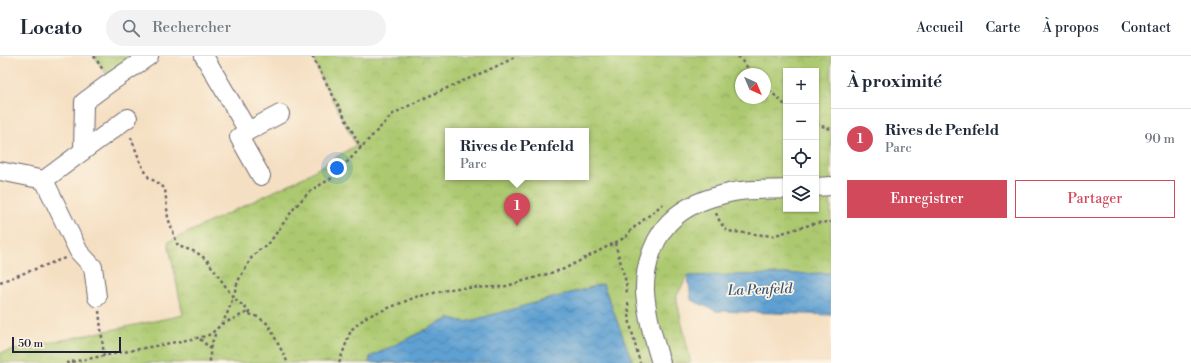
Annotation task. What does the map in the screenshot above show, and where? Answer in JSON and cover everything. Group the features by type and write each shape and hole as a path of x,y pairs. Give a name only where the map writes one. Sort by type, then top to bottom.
{"street":[{"path":"83,151 84,102 149,56"},
{"path":"204,56 248,131"},
{"path":"260,176 239,137 280,114"},
{"path":"0,170 44,180 126,120"},
{"path":"44,180 79,252 93,267 98,296"},
{"path":"819,187 831,186"},
{"path":"661,363 648,312 645,291 648,262 661,233 676,216 696,204 712,198 730,192 783,189"}],"path":[{"path":"312,56 361,148"},
{"path":"66,363 200,338 216,331 222,324 229,310 238,281 252,257 259,250 267,246 295,207 310,191 332,178 393,114 516,56"},
{"path":"738,56 748,68"},
{"path":"771,92 784,104"},
{"path":"126,120 141,164 149,178 160,184 165,189 168,218 178,246 196,252 207,260 233,297 249,311 250,314"},
{"path":"819,125 831,129"},
{"path":"712,198 720,222 727,230 772,236 816,223 831,222"},
{"path":"339,363 352,330 366,317 416,296 456,288 503,287 564,269 626,237 631,230 663,204 669,201"},
{"path":"615,243 626,282 630,324 640,363"},
{"path":"0,282 79,252"},
{"path":"98,296 104,356"},
{"path":"222,324 246,313 258,317 268,324 288,363"},
{"path":"210,363 210,348 216,331"},
{"path":"200,338 210,348"}],"green space":[{"path":"94,56 135,56 107,75"},
{"path":"313,56 831,56 831,273 688,276 676,297 691,363 633,363 603,284 466,322 450,318 370,357 369,363 0,363 0,353 183,315 168,242 304,177 356,145 322,80"}],"water":[{"name":"La Penfeld","path":"831,273 831,315 716,311 691,300 688,276"},
{"path":"603,284 633,363 369,363 370,357 450,318 466,322"}],"place":[{"name":"Rives de Penfeld","path":"517,226"}]}
